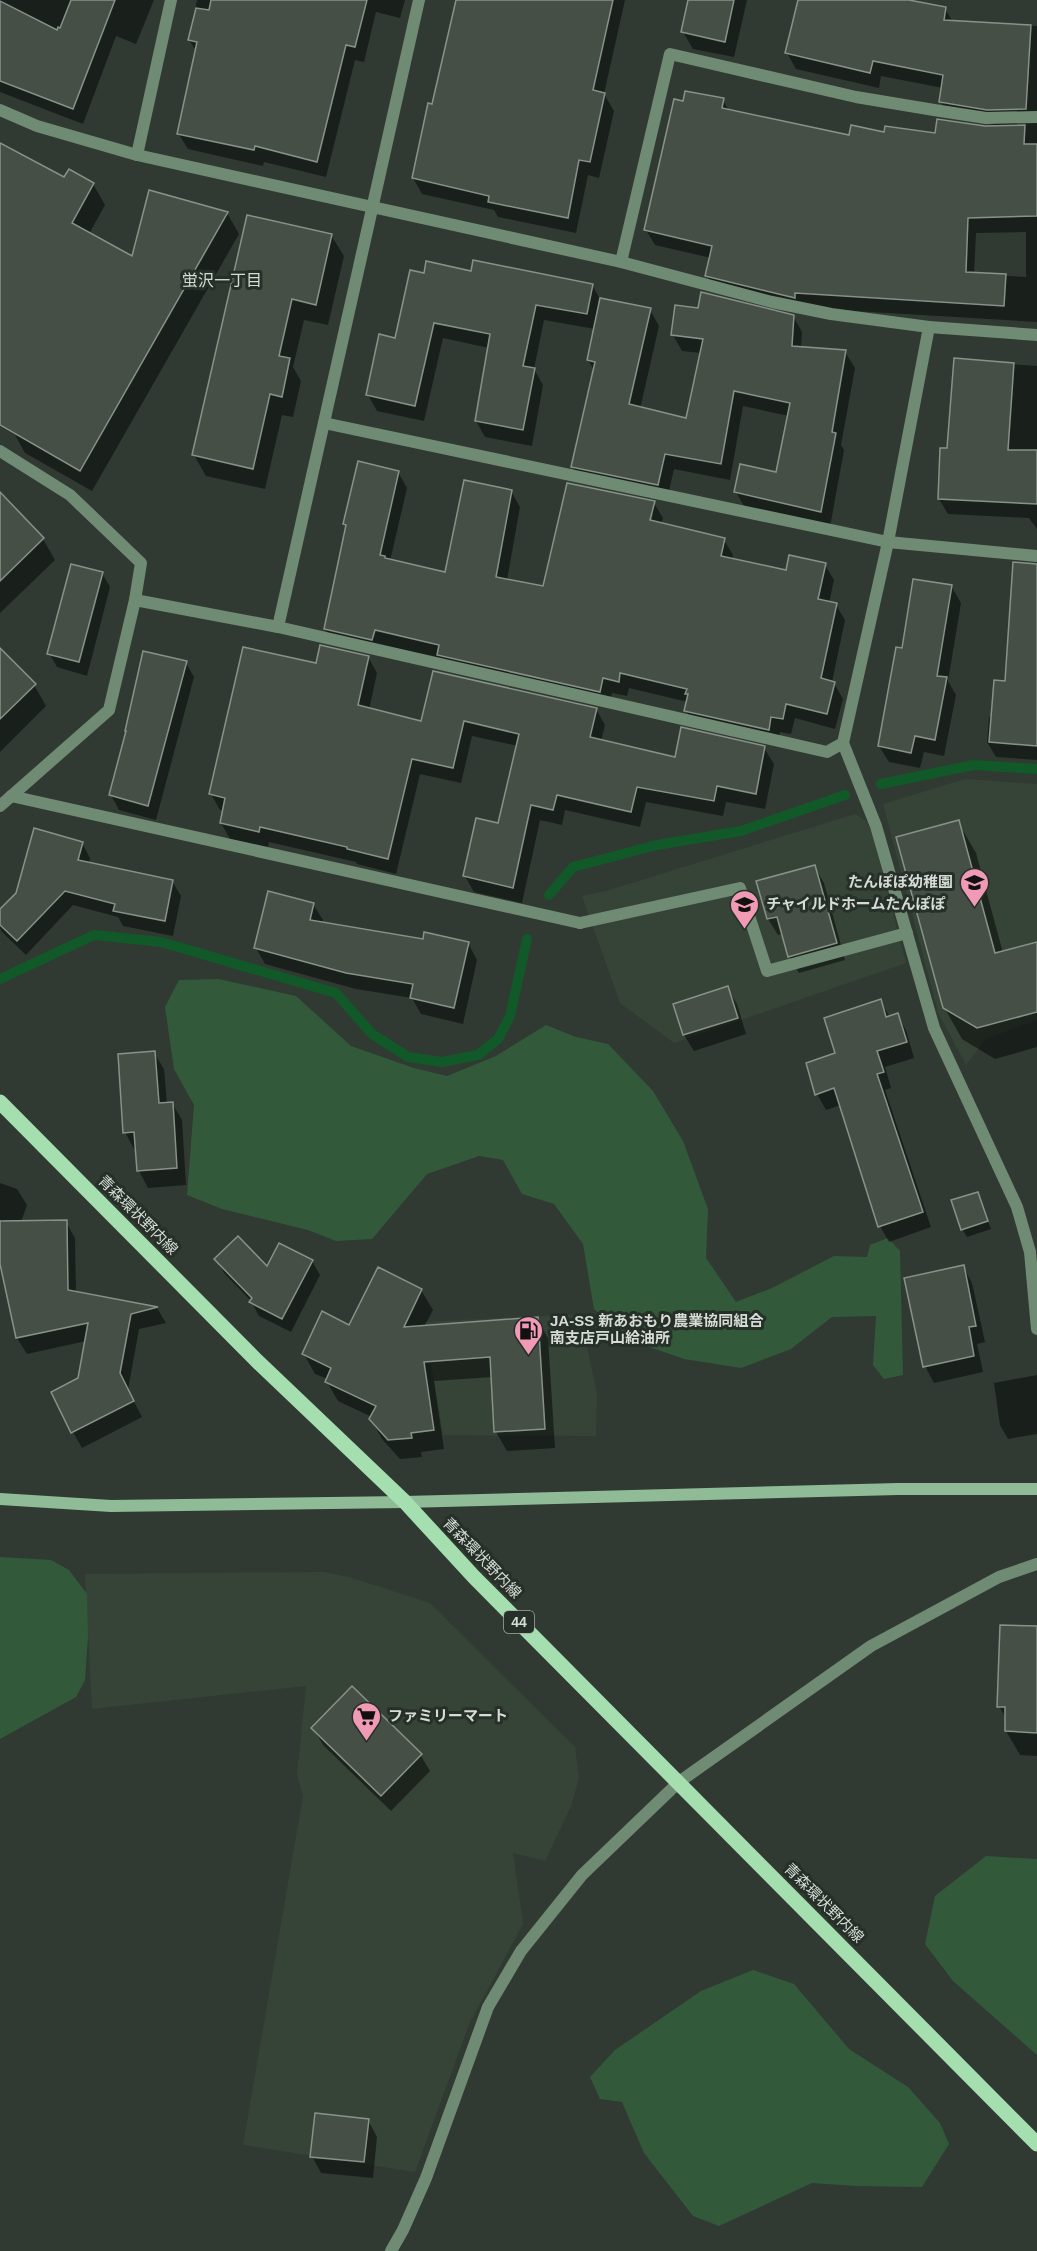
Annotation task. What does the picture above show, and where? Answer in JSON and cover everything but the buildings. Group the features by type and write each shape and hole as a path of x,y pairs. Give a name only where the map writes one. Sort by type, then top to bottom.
{"main road":[{"name":"青森環状野内線","path":"0,1102 257,1361 405,1502 474,1577 1037,2144"}],"street":[{"path":"137,155 171,0"},
{"path":"278,627 419,0"},
{"path":"621,262 670,54 856,97 986,118 1037,117"},
{"path":"0,110 37,126 137,155 621,262 772,302 831,314 929,327 1037,335"},
{"path":"929,327 888,542 843,743 876,826 934,1028 1017,1207 1030,1252 1037,1329"},
{"path":"324,423 888,542 1037,556"},
{"path":"0,451 70,495 141,563 135,600 109,710 0,806"},
{"path":"135,600 278,627 827,752 843,743"},
{"path":"12,796 580,923 740,888 767,971 908,933"},
{"path":"0,1499 111,1506 405,1502 898,1489 1037,1489"},
{"path":"391,2251 426,2178 488,2007 521,1951 582,1875 679,1782 871,1646 999,1577 1037,1564"}],"shaded area":[{"name":"たんぽぽ幼稚園","path":"965,779 1037,784 1037,1021 985,1040 966,1065 938,1012 883,804"},
{"name":"チャイルドホームたんぽぽ","path":"855,814 866,821 872,832 906,963 674,1043 620,1003 582,896 606,891"},
{"path":"580,1314 597,1394 596,1436 443,1435 424,1322"},
{"path":"324,1572 349,1577 430,1603 575,1747 579,1778 571,1806 545,1861 513,1853 523,1924 470,2022 415,2172 243,2145 303,1796 297,1775 306,1686 92,1709 85,1574"}],"green space":[{"path":"218,979 296,996 351,1046 414,1068 447,1076 496,1056 546,1025 576,1037 608,1044 653,1091 683,1141 708,1209 706,1258 736,1302 772,1288 834,1256 867,1257 870,1245 888,1238 900,1251 903,1375 884,1379 873,1365 876,1316 832,1317 791,1349 741,1368 684,1359 627,1339 594,1309 583,1244 554,1204 522,1194 503,1160 479,1156 427,1174 372,1239 336,1241 308,1230 222,1209 187,1195 194,1105 174,1069 165,1007 179,980"},
{"path":"0,1557 51,1560 69,1570 87,1594 88,1636 85,1680 76,1697 0,1739"},
{"path":"986,1856 1037,1859 1037,2055 953,1981 925,1944 935,1896"},
{"path":"753,1970 794,1984 849,2049 908,2087 940,2123 949,2144 922,2187 812,2183 719,2226 693,2216 644,2153 622,2102 600,2099 590,2077 615,2050 701,1991"}],"waterway":[{"path":"881,784 973,765 1037,769"},
{"path":"549,895 573,867 657,845 741,831 845,795"},
{"path":"0,979 94,935 161,942 336,993 372,1034 408,1057 442,1062 478,1055 498,1039 510,1016 527,939"}],"place":[{"name":"たんぽぽ幼稚園","path":"974,908"},
{"name":"チャイルドホームたんぽぽ","path":"745,930"},
{"name":"JA-SS 新あおもり農業協同組合 南支店戸山給油所","path":"529,1356"},
{"name":"ファミリーマート","path":"367,1742"}],"district":[{"name":"蛍沢一丁目","path":"222,280"}]}
